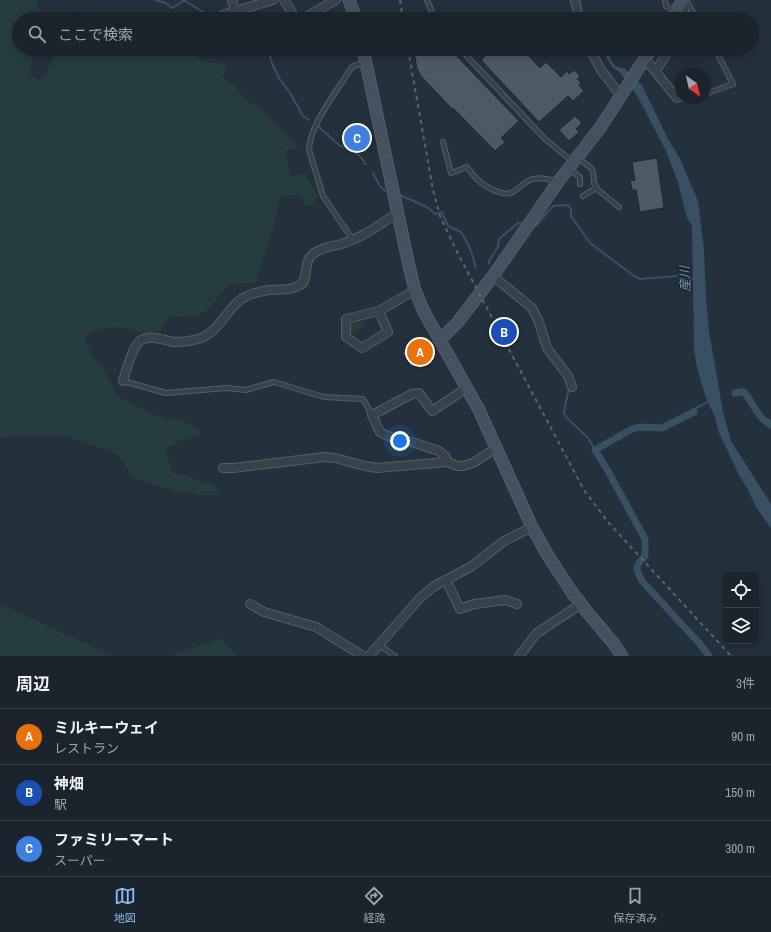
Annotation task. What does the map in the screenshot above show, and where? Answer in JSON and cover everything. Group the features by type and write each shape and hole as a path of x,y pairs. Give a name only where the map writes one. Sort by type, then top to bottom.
{"street":[{"path":"232,0 235,11"},
{"path":"232,12 273,0"},
{"path":"284,0 292,12"},
{"path":"315,12 336,0"},
{"path":"349,0 353,12"},
{"path":"575,0 578,12"},
{"path":"679,12 685,0"},
{"path":"365,56 415,290 423,310 479,410 532,527 560,575 622,656"},
{"path":"594,56 601,70 622,94"},
{"path":"440,340 458,322 558,182 600,128 647,56"},
{"path":"656,71 665,56"},
{"path":"644,60 656,71 675,97"},
{"path":"123,381 135,347 142,340 151,338 175,342 186,342 202,337 213,331 240,300 255,293 267,290 294,288 303,283 308,262 312,254 322,248 354,240 398,213"},
{"path":"492,276 532,308 539,322 547,348 568,376 572,387"},
{"path":"379,311 388,332 362,348 346,337 346,319 379,311 415,290"},
{"path":"447,462 446,457 439,451 390,437 380,432 372,415 412,394 419,393 432,411 467,388"},
{"path":"223,468 325,457 376,468 447,462 458,466 468,465 496,448"},
{"path":"370,656 420,598 433,587 472,566 504,541 532,527"},
{"path":"446,580 460,609 474,604 506,600 517,604"},
{"path":"250,604 264,612 316,627 363,656"},
{"path":"519,656 537,633 581,604"}],"lane":[{"path":"427,0 432,12"},
{"path":"665,0 666,6 671,12"},
{"path":"685,0 693,12"},
{"path":"467,56 545,139 573,163 580,177 580,184"},
{"path":"711,92 733,84 719,56"},
{"path":"354,240 323,196 309,150 316,122 349,71 353,66 366,62"},
{"path":"443,142 451,173 467,167 480,183 502,194 510,193 526,181 549,179 558,182"},
{"path":"573,163 591,168 596,188 619,207"},
{"path":"583,196 596,188"},
{"path":"123,381 166,393 226,388 246,390 274,382 324,397 363,399 372,415"},
{"path":"379,645 395,656"}],"green space":[{"path":"0,0 36,0 39,12 12,12 12,56 32,56 30,75 39,81 46,73 54,56 196,56 204,62 222,62 226,66 223,77 235,86 248,102 258,106 299,146 285,152 291,176 304,173 318,196 313,204 305,205 299,194 280,197 273,230 255,283 238,283 227,286 209,309 198,315 181,317 169,316 161,330 144,334 123,327 93,330 84,337 93,357 101,365 118,396 151,414 186,422 203,433 179,441 166,449 172,472 213,485 222,495 197,495 162,487 134,478 116,453 66,436 11,436 0,439"},
{"path":"361,318 366,326 349,335 348,324 351,320"},
{"path":"0,604 113,656 0,656"},
{"path":"220,638 237,656 170,656"}],"water":[{"name":"産川","path":"605,56 609,56 615,66 625,69 642,85 667,137 680,159 698,201 704,249 709,331 723,412 731,441 771,504 771,528 756,507 719,433 715,417 706,398 697,368 694,348 692,226 687,218 678,183 667,153 638,97 620,72 613,68"}],"building":[{"path":"415,56 457,56 519,121 501,138 505,142 495,151 453,108 452,109 419,74 420,73 417,69"},
{"path":"485,56 529,56 540,68 546,62 561,77 567,71 569,74 574,70 580,76 577,79 581,83 579,85 584,91 573,101 568,96 539,122 481,60"},
{"path":"575,116 582,123 576,129 579,132 569,141 559,130"},
{"path":"360,126 366,147 355,150 349,129"},
{"path":"657,158 664,208 640,212 636,190 632,190 630,181 635,180 632,162"},
{"path":"413,346 424,360 411,367 402,352"}],"waterway":[{"path":"155,0 166,3 172,8 185,1 203,12"},
{"path":"270,56 279,78 290,93 303,116 309,120"},
{"path":"319,127 339,145 359,155 366,164"},
{"path":"373,173 380,186 385,191"},
{"path":"400,195 427,207 435,214 442,212 448,226 461,232 463,235 471,251 476,268"},
{"path":"532,226 535,227 553,206 568,205 571,209 571,216 590,243 634,276 640,279 677,276"},
{"path":"489,264 489,261 498,247 499,239 518,223 524,224"},
{"path":"685,274 694,280"},
{"path":"569,388 564,411 565,416 588,438 595,450"},
{"path":"735,393 744,392 758,414 771,425"},
{"path":"691,413 692,410 710,401"},
{"path":"694,412 662,428 640,427 632,429 595,450 645,539 645,556 639,562 637,567 642,581 699,643 709,656"}],"railway":[{"path":"400,0 402,12"},
{"path":"409,56 433,190 440,216 457,252 584,490 608,522 731,656"}],"place":[{"name":"ファミリーマート","path":"357,138"},
{"name":"神畑","path":"504,332"},
{"name":"ミルキーウェイ","path":"420,352"}]}
